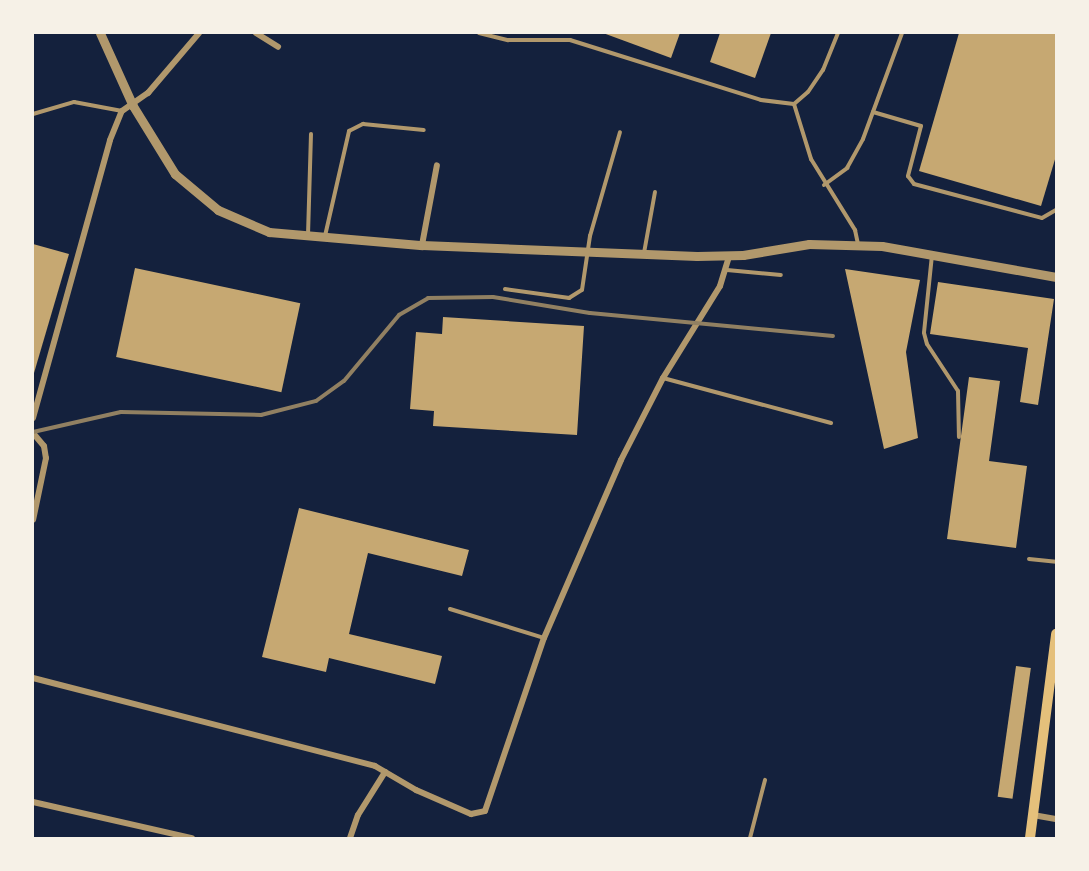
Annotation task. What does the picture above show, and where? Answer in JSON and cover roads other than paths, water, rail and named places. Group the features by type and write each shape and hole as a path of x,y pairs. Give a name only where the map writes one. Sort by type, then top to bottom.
{"main road":[{"path":"1030,838 1056,634"}],"street":[{"path":"100,33 133,106 166,163 201,198 243,223 269,232 324,240 729,256 795,245 858,245 932,255 1056,277"},
{"path":"33,418 110,140 122,111 133,106 199,33"},
{"path":"256,33 278,47"},
{"path":"422,245 437,165"},
{"path":"33,678 363,763 471,814 485,811 544,638 621,460 663,378 709,307 727,270 729,256"},
{"path":"33,433 44,446 46,458 35,497 33,520"},
{"path":"350,838 358,815 385,772"},
{"path":"33,802 192,838"},
{"path":"1033,815 1056,819"}],"lane":[{"path":"479,33 508,40 570,40 761,100 794,104 808,92 823,70 838,33"},
{"path":"824,185 847,168 873,112 902,33"},
{"path":"33,114 74,102 122,111"},
{"path":"794,104 803,138 824,185 855,230 858,245"},
{"path":"873,112 921,126 908,176 914,184 1042,218 1056,210"},
{"path":"324,240 349,131 363,124 424,130"},
{"path":"505,289 568,298 578,295 585,283 588,252 620,132"},
{"path":"307,238 311,134"},
{"path":"644,254 655,192"},
{"path":"932,255 924,333 927,344 958,391 959,437"},
{"path":"727,270 781,275"},
{"path":"663,378 831,423"},
{"path":"1029,559 1056,562"},
{"path":"450,609 544,638"},
{"path":"750,838 765,780"}],"railway":[{"path":"33,432 121,412 261,415 316,401 344,381 399,315 428,298 493,297 590,313 833,336"}]}
